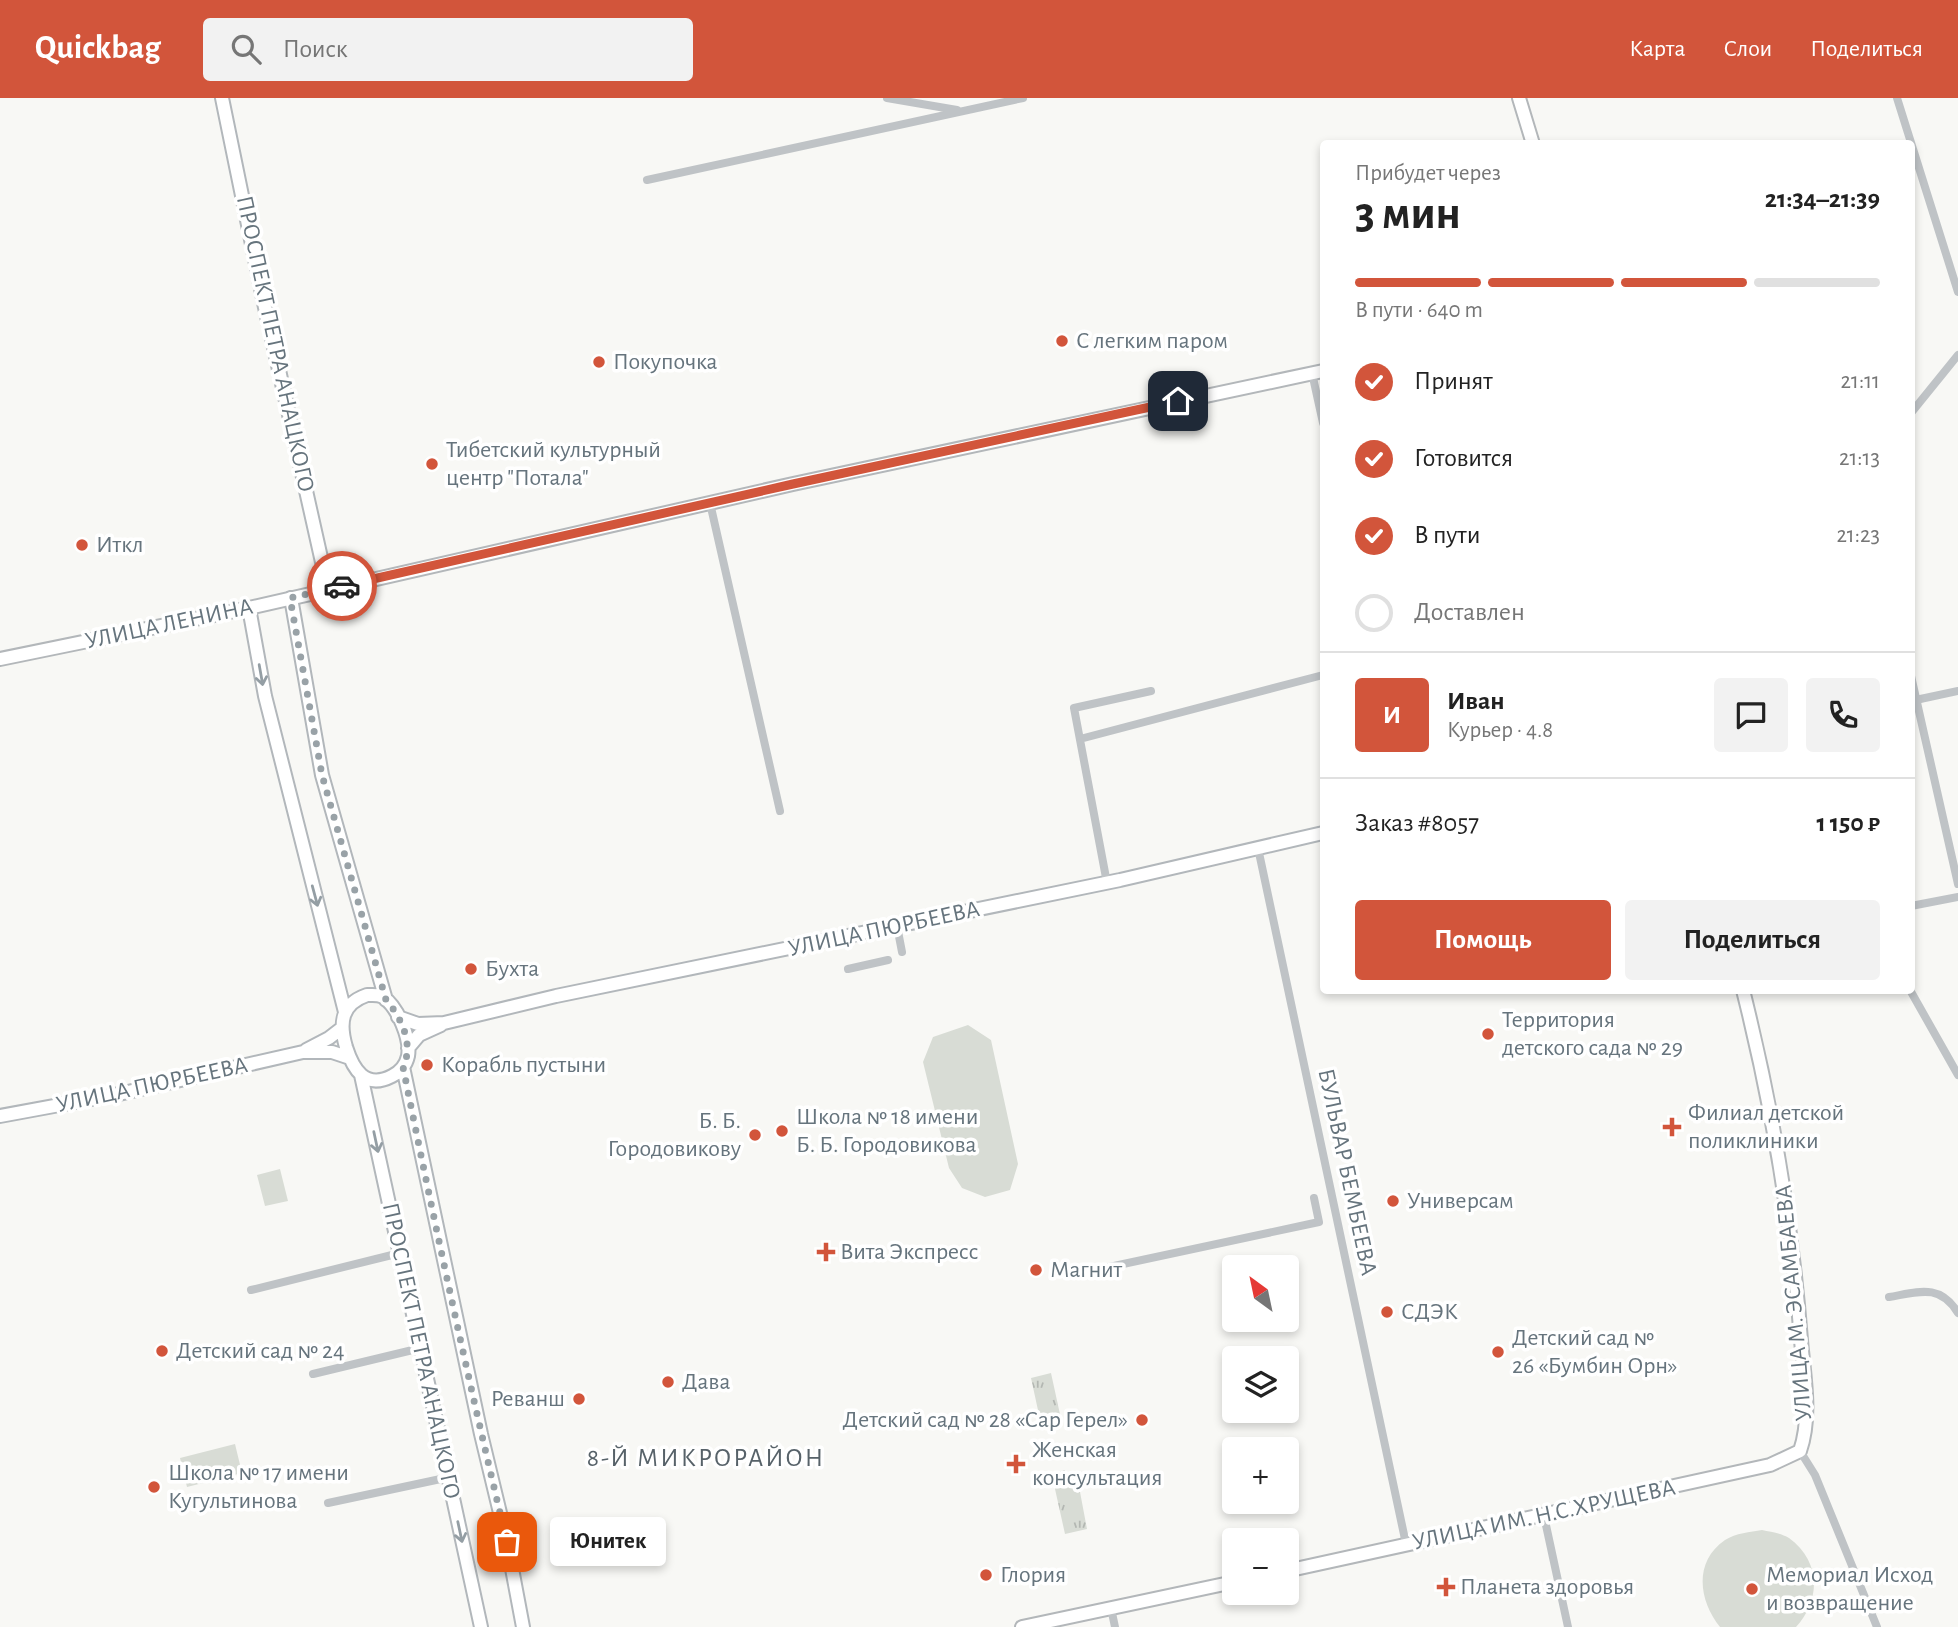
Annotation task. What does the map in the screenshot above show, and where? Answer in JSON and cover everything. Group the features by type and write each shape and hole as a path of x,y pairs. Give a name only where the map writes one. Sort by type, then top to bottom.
{"main road":[{"name":"ПРОСПЕКТ ПЕТРА АНАЦКОГО","path":"222,98 264,303 328,589"},
{"path":"1520,98 1532,140"},
{"name":"УЛИЦА ЛЕНИНА","path":"0,659 249,608 710,503 1317,372"},
{"path":"249,608 265,696 345,1012 342,1028 349,1058 352,1066 361,1075 377,1080 387,1079 403,1067 408,1048 398,1017 386,1000 322,775 290,598"},
{"name":"УЛИЦА ПЮРБЕЕВА","path":"444,1023 556,996 1107,883 1320,834"},
{"name":"УЛИЦА М. ЭСАМБАЕВА","path":"1744,994 1764,1072 1786,1191 1805,1384 1806,1427 1800,1451"},
{"path":"345,1012 358,998 367,995 377,995 386,1000"},
{"path":"398,1017 418,1024 444,1023"},
{"path":"408,1048 419,1035 444,1023"},
{"path":"303,1052 342,1028"},
{"path":"303,1052 332,1052 349,1058"},
{"name":"УЛИЦА ПЮРБЕЕВА","path":"0,1116 119,1094 303,1052"},
{"name":"ПРОСПЕКТ ПЕТРА АНАЦКОГО","path":"403,1067 481,1434 507,1542 523,1627"},
{"name":"ПРОСПЕКТ ПЕТРА АНАЦКОГО","path":"361,1075 481,1627"},
{"name":"УЛИЦА ИМ. Н.С.ХРУЩЕВА","path":"1299,1568 1770,1465 1800,1451"},
{"path":"1023,1627 1222,1585"}],"street":[{"path":"887,98 968,110"},
{"path":"968,110 969,98"},
{"path":"647,180 1023,98"},
{"path":"1897,98 1910,140"},
{"path":"1915,155 1958,292"},
{"path":"1915,408 1958,355"},
{"path":"1317,372 1320,398"},
{"path":"710,503 780,811"},
{"path":"1080,739 1320,676"},
{"path":"1107,883 1074,708 1151,691"},
{"path":"1915,701 1958,691"},
{"path":"1915,705 1958,884"},
{"name":"БУЛЬВАР БЕМБЕЕВА","path":"1258,848 1406,1544"},
{"path":"1915,905 1958,897"},
{"path":"897,926 902,952"},
{"path":"848,969 888,960"},
{"path":"1912,994 1958,1075"},
{"name":"БУЛЬВАР БЕМБЕЕВА","path":"1100,1269 1319,1223 1314,1198"},
{"path":"251,1290 400,1253"},
{"path":"1889,1297 1930,1290 1955,1301 1958,1312"},
{"path":"313,1374 421,1348"},
{"path":"1800,1451 1815,1475 1877,1627"},
{"path":"328,1503 450,1477"},
{"path":"1544,1516 1568,1627"},
{"path":"1111,1608 1115,1627"}],"green space":[{"path":"968,1025 991,1040 1018,1164 1010,1190 985,1197 962,1188 949,1168 923,1062 933,1037"},
{"path":"280,1169 288,1201 265,1206 257,1175"},
{"path":"1051,1373 1061,1419 1041,1424 1031,1378"},
{"path":"235,1444 242,1473 187,1487 180,1458"},
{"path":"1065,1470 1067,1477 1077,1476 1087,1529 1065,1534 1055,1489 1057,1472"},
{"path":"1762,1530 1789,1538 1800,1547 1812,1569 1814,1581 1810,1605 1796,1627 1720,1627 1707,1606 1704,1594 1704,1570 1708,1559 1725,1540"}],"way so far":[{"path":"342,586 290,598 322,775 386,1000 397,1015 406,1038 407,1058 403,1067 416,1132 507,1542"}],"place":[{"name":"С легким паром","path":"1062,341"},
{"name":"Покупочка","path":"599,362"},
{"name":"Тибетский культурный центр \"Потала\"","path":"432,464"},
{"name":"Иткл","path":"82,545"},
{"name":"Бухта","path":"471,969"},
{"name":"Территория детского сада № 29","path":"1488,1034"},
{"name":"Корабль пустыни","path":"427,1065"},
{"name":"Филиал детской поликлиники","path":"1672,1127"},
{"name":"Школа № 18 имени Б. Б. Городовикова","path":"782,1131"},
{"name":"Б. Б. Городовикову","path":"755,1135"},
{"name":"Универсам","path":"1393,1201"},
{"name":"Вита Экспресс","path":"826,1252"},
{"name":"Магнит","path":"1036,1270"},
{"name":"СДЭК","path":"1387,1312"},
{"name":"Детский сад № 24","path":"162,1351"},
{"name":"Детский сад № 26 «Бумбин Орн»","path":"1498,1352"},
{"name":"Дава","path":"668,1382"},
{"name":"Реванш","path":"579,1399"},
{"name":"Детский сад № 28 «Сар Герел»","path":"1142,1420"},
{"name":"Женская консультация","path":"1016,1464"},
{"name":"Школа № 17 имени Кугультинова","path":"154,1487"},
{"name":"Юнитек","path":"507,1542"},
{"name":"Глория","path":"986,1575"},
{"name":"Планета здоровья","path":"1446,1587"},
{"name":"Мемориал Исход и возвращение","path":"1752,1589"}],"district":[{"name":"8-Й МИКРОРАЙОН","path":"706,1458"}],"route":[{"path":"342,586 793,484 1178,401"}]}
